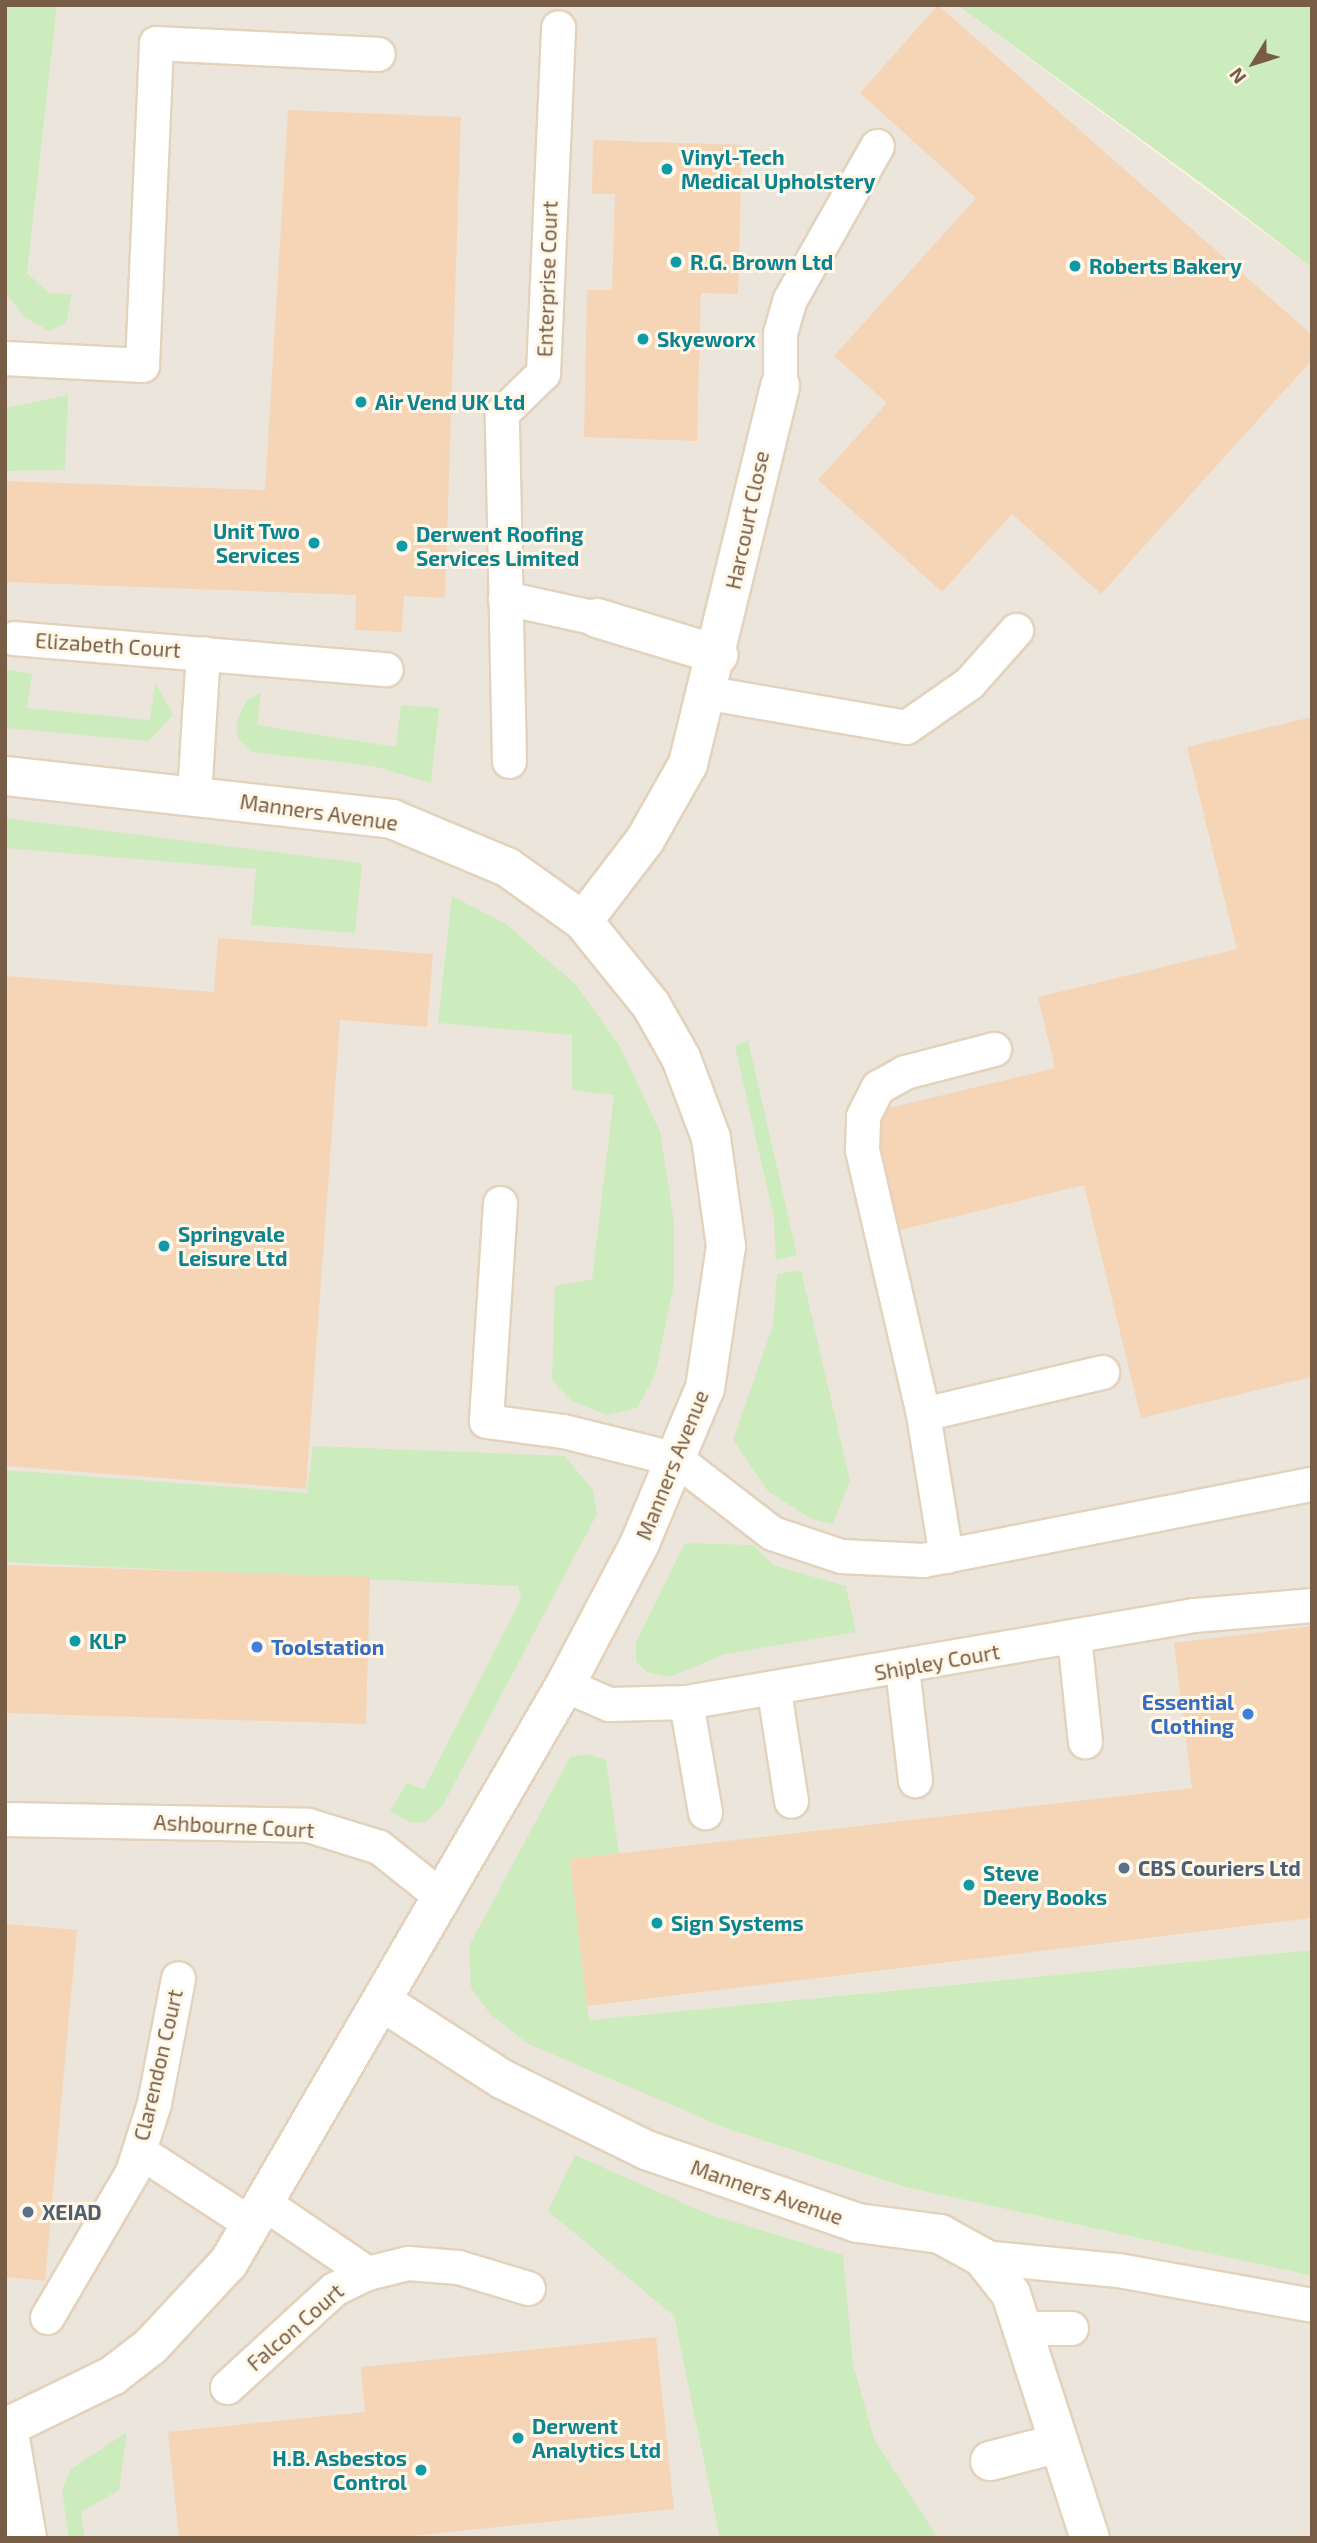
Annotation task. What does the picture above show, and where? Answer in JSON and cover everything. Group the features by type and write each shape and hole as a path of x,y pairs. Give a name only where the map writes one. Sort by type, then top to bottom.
{"street":[{"name":"Harcourt Close","path":"583,921 668,804 709,693 780,386"},
{"path":"597,618 719,655"},
{"name":"Manners Avenue","path":"5,776 392,819 507,867 583,921 652,1005 681,1058 711,1138 721,1190 726,1246 705,1388 676,1459 565,1685 383,2002 229,2262 151,2346 74,2399 7,2427"},
{"name":"Manners Avenue","path":"383,2002 502,2079 646,2150 858,2223 940,2234 982,2257 1011,2294 1090,2538"},
{"path":"7,2427 27,2538"},
{"path":"990,2461 1059,2443"}],"lane":[{"name":"Enterprise Court","path":"509,761 502,413 543,373 558,27"},
{"path":"5,358 142,365 156,43 378,54"},
{"path":"780,386 780,333 790,299 877,146"},
{"path":"505,598 597,618"},
{"path":"709,693 906,727 969,683 1016,630"},
{"name":"Elizabeth Court","path":"14,638 386,669"},
{"name":"Elizabeth Court","path":"194,795 203,653"},
{"path":"946,1556 923,1413 862,1149 863,1116 878,1087 905,1072 994,1049"},
{"path":"500,1203 486,1421 563,1431 676,1459 772,1533 841,1556 946,1556 1312,1483"},
{"path":"923,1413 1102,1372"},
{"name":"Shipley Court","path":"565,1685 609,1704 686,1702 774,1691 1194,1615 1312,1605"},
{"path":"1074,1637 1085,1741"},
{"path":"902,1668 915,1780"},
{"path":"774,1691 791,1801"},
{"path":"686,1702 705,1812"},
{"name":"Ashbourne Court","path":"5,1819 308,1825 379,1847 443,1898"},
{"name":"Clarendon Court","path":"47,2317 115,2210 139,2151 178,1978"},
{"name":"Clarendon Court","path":"139,2151 258,2213"},
{"name":"Falcon Court","path":"258,2213 366,2273"},
{"path":"982,2257 1118,2270 1312,2305"},
{"name":"Falcon Court","path":"227,2387 334,2288 366,2273 408,2263 458,2267 528,2288"},
{"path":"1021,2328 1071,2328"}],"shaded area":[{"path":"5,5 957,5 1312,268 1312,1950 590,2020 593,2066 731,2130 905,2187 1312,2276 1312,2538 5,2538"}],"green space":[{"path":"5,5 57,5 27,273 49,293 72,294 66,323 49,331 23,316 5,292"},
{"path":"957,5 1312,5 1312,268 1213,192"},
{"path":"68,395 65,470 5,471 5,408"},
{"path":"5,669 32,674 27,708 150,720 155,682 173,715 149,741 5,728"},
{"path":"261,692 257,725 396,747 401,705 439,708 431,783 373,766 252,752 237,738 237,720 246,701"},
{"path":"5,818 362,863 355,933 251,925 256,869 5,848"},
{"path":"452,896 506,924 575,984 620,1046 660,1132 674,1221 674,1284 655,1375 637,1408 607,1415 572,1401 552,1381 555,1286 592,1279 614,1095 572,1090 572,1035 438,1023"},
{"path":"748,1040 797,1255 776,1260 774,1218 735,1047"},
{"path":"801,1270 850,1481 833,1524 811,1519 768,1491 733,1440 773,1325 777,1274"},
{"path":"313,1446 565,1456 593,1490 597,1514 443,1805 426,1822 411,1823 390,1811 407,1783 424,1789 521,1599 518,1586 5,1562 5,1470 307,1493"},
{"path":"685,1543 754,1545 773,1565 846,1586 856,1632 725,1654 670,1677 647,1672 636,1661 636,1642"},
{"path":"587,1754 606,1760 619,1853 570,1859 589,2020 1312,1950 1312,2276 905,2187 731,2130 528,2044 491,2015 471,1988 469,1946 570,1757"},
{"path":"575,2155 708,2214 843,2255 853,2364 874,2439 938,2538 720,2538 674,2316 548,2211"},
{"path":"127,2432 119,2490 81,2512 85,2538 69,2538 62,2491 70,2470"}],"building":[{"name":"Roberts Bakery","path":"938,5 1312,335 1312,360 1101,594 1012,514 942,592 818,480 887,403 834,356 976,198 860,93"},
{"path":"288,110 461,117 445,598 404,596 402,632 355,630 356,595 5,582 5,481 265,490"},
{"path":"593,140 742,145 738,294 701,293 697,441 584,437 587,290 612,290 615,194 592,194"},
{"path":"1312,717 1312,1377 1141,1418 1084,1185 900,1230 881,1147 882,1121 889,1108 1055,1068 1038,997 1237,949 1187,747"},
{"name":"Springvale Leisure Ltd","path":"218,938 433,954 427,1027 340,1020 306,1489 5,1466 5,976 214,992"},
{"name":"Toolstation","path":"5,1565 370,1577 366,1724 5,1713"},
{"path":"1312,1626 1312,1918 587,2006 570,1859 1192,1788 1174,1643"},
{"path":"5,1924 77,1930 45,2281 5,2277"},
{"path":"656,2337 674,2509 392,2538 179,2538 168,2432 365,2412 361,2367"}],"place":[{"name":"Vinyl-Tech Medical Upholstery","path":"667,169"},
{"name":"R.G. Brown Ltd","path":"676,262"},
{"name":"Roberts Bakery","path":"1075,266"},
{"name":"Skyeworx","path":"643,339"},
{"name":"Air Vend UK Ltd","path":"361,402"},
{"name":"Unit Two Services","path":"314,543"},
{"name":"Derwent Roofing Services Limited","path":"402,546"},
{"name":"Springvale Leisure Ltd","path":"164,1246"},
{"name":"KLP","path":"75,1641"},
{"name":"Toolstation","path":"257,1647"},
{"name":"Essential Clothing","path":"1248,1714"},
{"name":"CBS Couriers Ltd","path":"1124,1868"},
{"name":"Steve Deery Books","path":"969,1885"},
{"name":"Sign Systems","path":"657,1923"},
{"name":"XEIAD","path":"28,2212"},
{"name":"Derwent Analytics Ltd","path":"518,2438"},
{"name":"H.B. Asbestos Control","path":"421,2470"}]}
